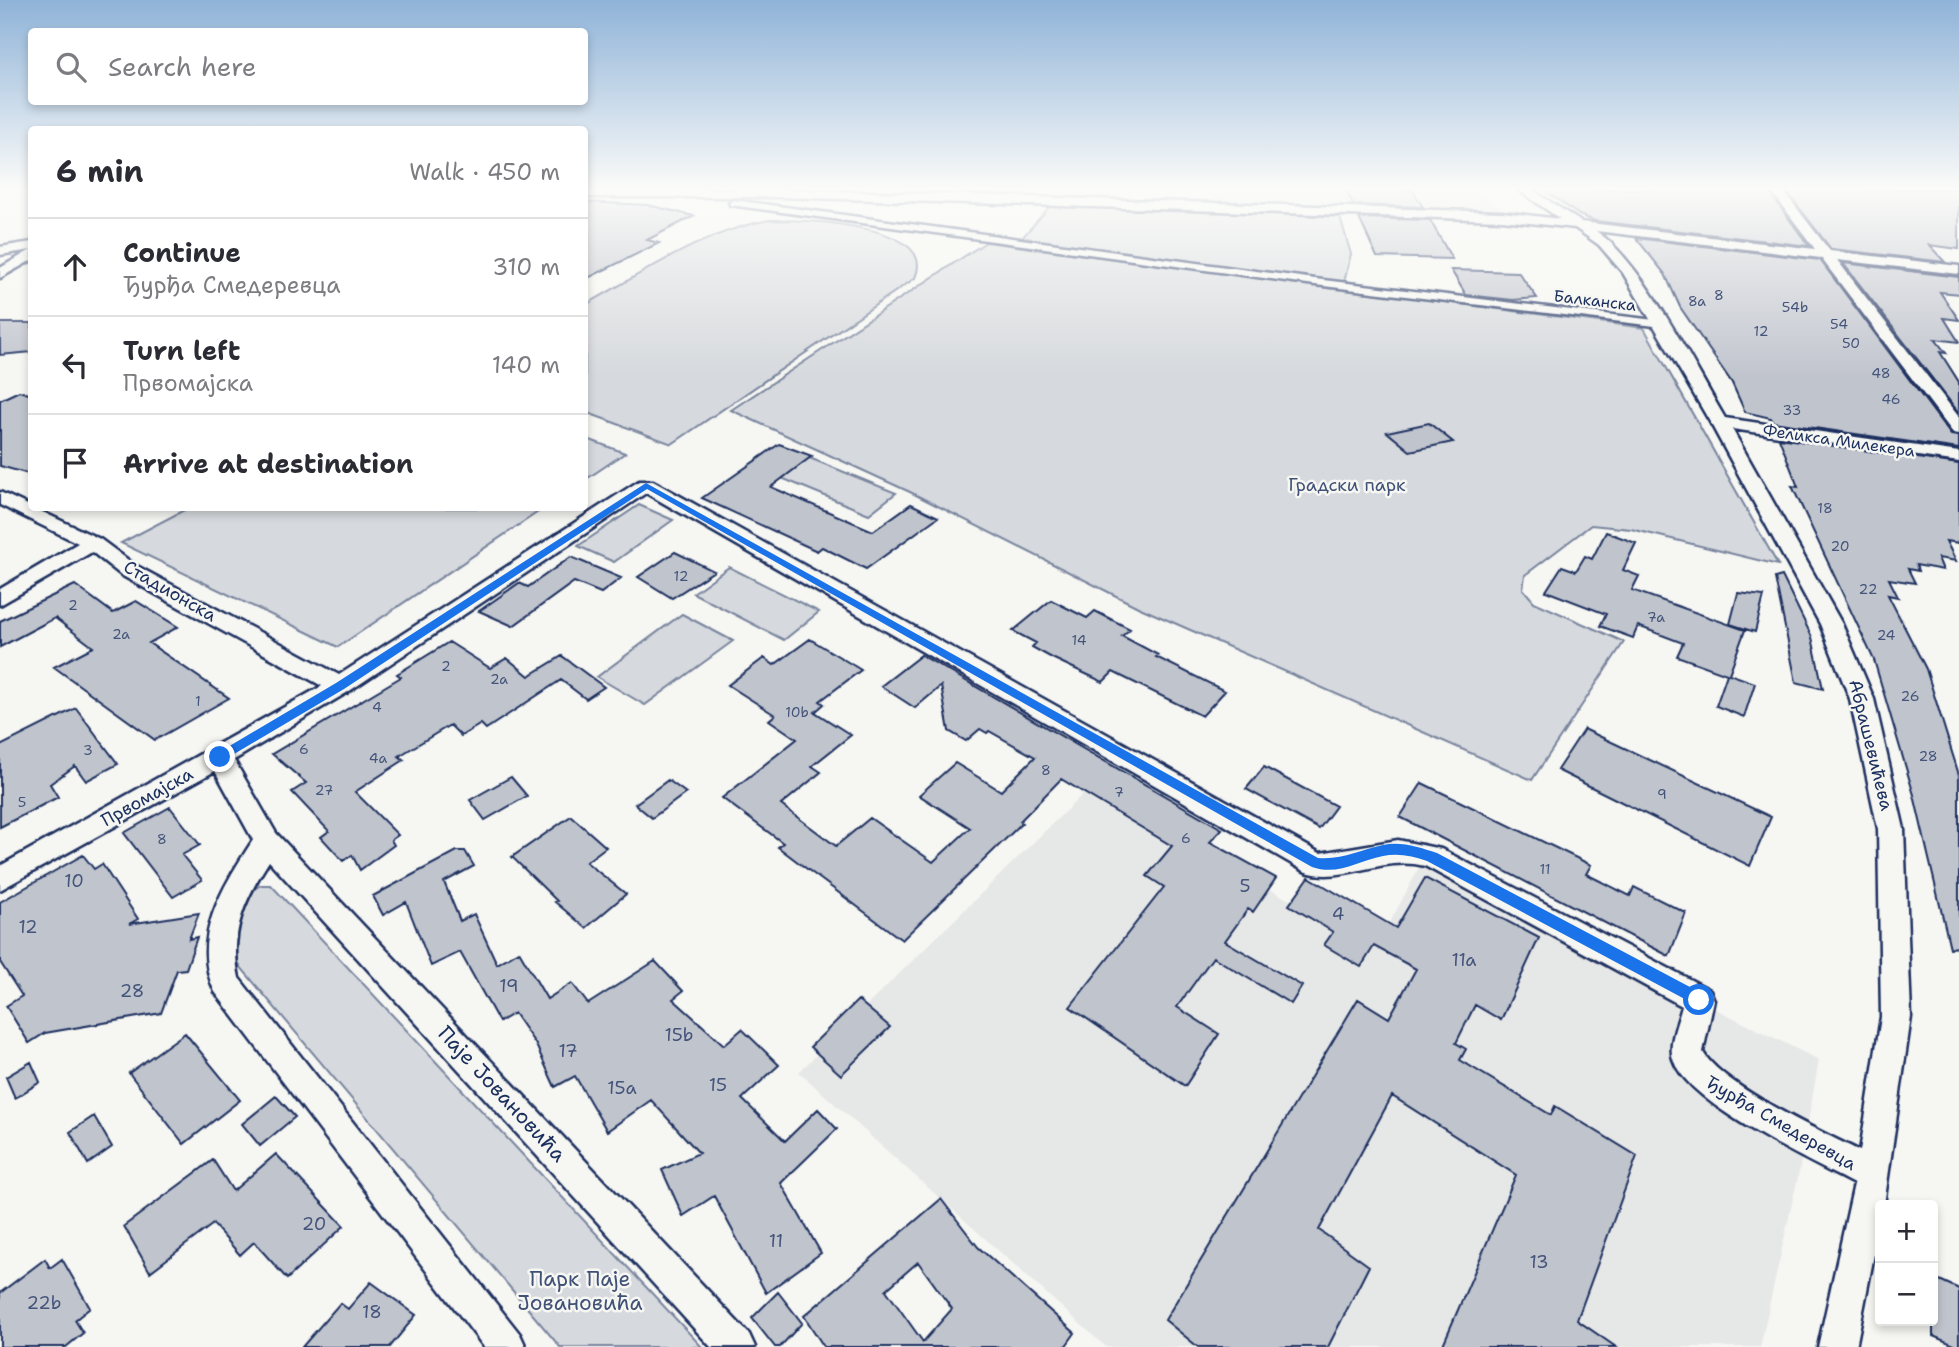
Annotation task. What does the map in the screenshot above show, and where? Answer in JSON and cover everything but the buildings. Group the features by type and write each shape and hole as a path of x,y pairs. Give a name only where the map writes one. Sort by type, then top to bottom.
{"street":[{"name":"Балканска","path":"1095,252 1663,324"},
{"name":"Абрашевићева","path":"1612,252 1629,271 1663,324 1849,660 1862,699 1891,829 1896,1017 1873,1176 1837,1347"},
{"path":"1810,252 1959,270"},
{"path":"1828,254 1959,429"},
{"path":"0,274 28,256"},
{"name":"Феликса Милекера","path":"1719,422 1959,457"},
{"name":"Ђурђа Смедеревца","path":"646,485 1316,863 1339,865 1385,850 1411,850 1432,857 1699,1000 1687,1051 1693,1068 1700,1076 1748,1107 1873,1176"},
{"name":"Првомајска","path":"0,879 220,757 340,686 646,485"},
{"name":"Стадионска","path":"0,498 93,543 128,570 340,686"},
{"path":"0,598 93,543"},
{"name":"Паје Јовановића","path":"220,757 267,841 736,1347"},
{"path":"267,841 227,908 218,958 225,983 507,1347"}],"shaded area":[{"path":"1086,791 1377,947 1421,864 1819,1060 1799,1172 1760,1347 1106,1347 799,1072"}],"green space":[{"path":"681,252 911,252 917,260 915,278 672,444 588,413 588,303"},
{"name":"Градски парк","path":"971,252 1061,252 1644,328 1778,565 1631,529 1591,525 1525,575 1523,589 1534,602 1624,642 1532,780 1138,607 910,492 731,410"},
{"path":"1118,252 1350,252 1344,282"},
{"path":"588,439 625,453 588,478"},
{"path":"807,457 896,493 869,514 779,477"},
{"path":"639,505 673,520 614,562 578,546"},
{"path":"182,511 540,511 338,647 121,543"},
{"path":"729,567 819,612 784,640 693,593"},
{"path":"682,614 733,641 645,705 597,677"},
{"name":"Парк Паје Јовановића","path":"261,885 271,885 702,1347 560,1347 239,965 232,938 249,892"}],"route":[{"path":"220,757 340,686 646,485 1316,863 1339,865 1385,850 1411,850 1432,857 1699,1000"}]}
